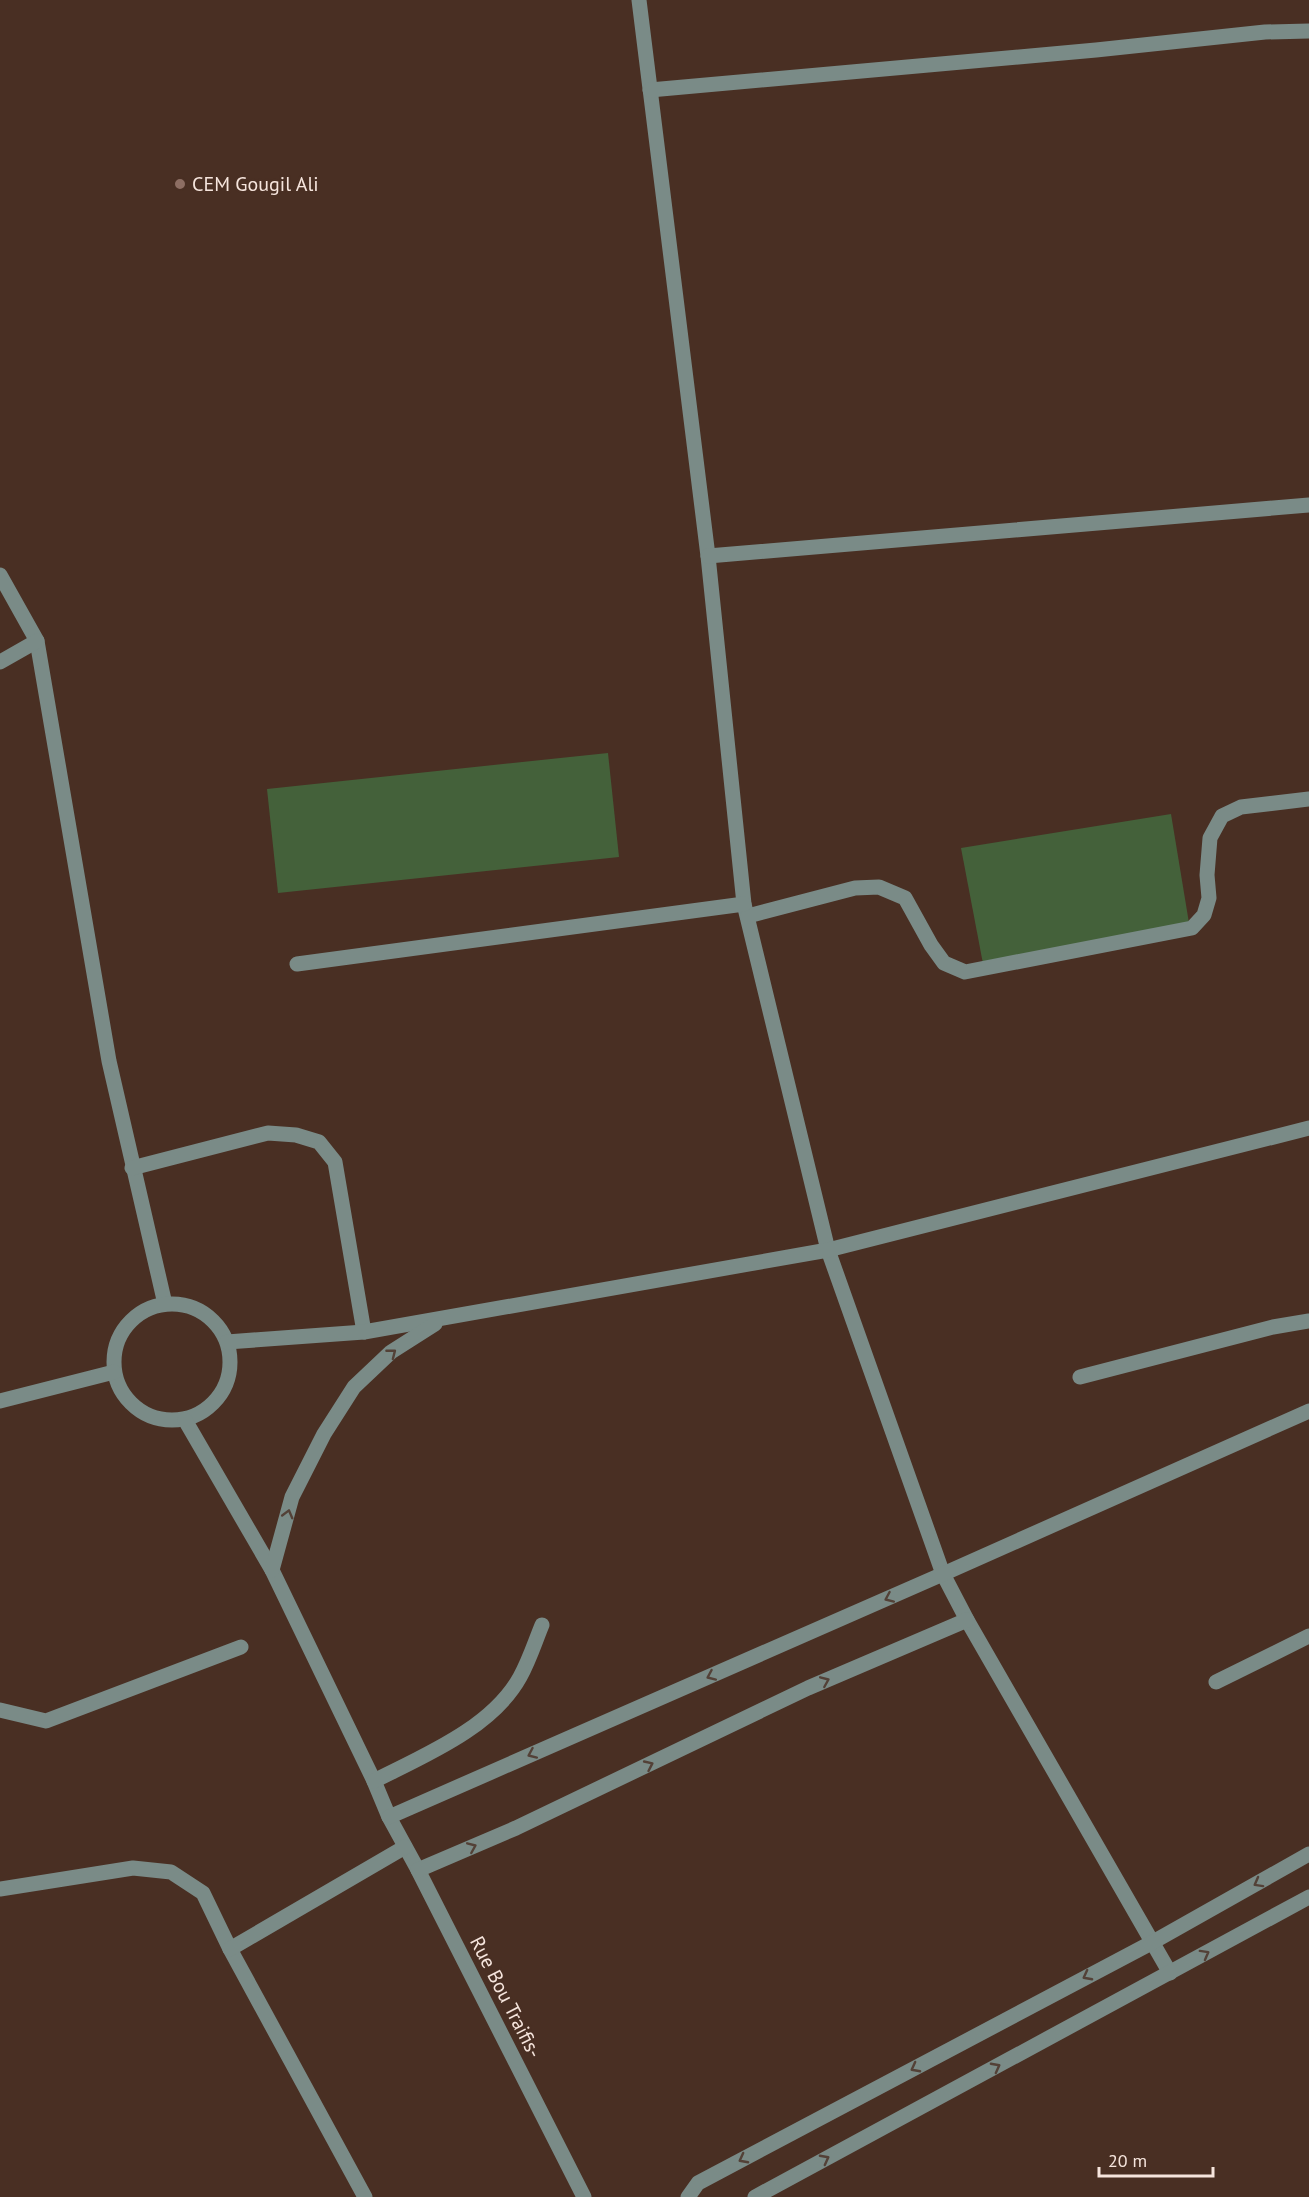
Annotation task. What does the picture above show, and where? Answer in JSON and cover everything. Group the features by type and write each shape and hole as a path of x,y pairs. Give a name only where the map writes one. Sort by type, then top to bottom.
{"street":[{"path":"639,0 708,556 746,910 828,1250 943,1575 1170,1973"},
{"path":"650,90 1096,50 1265,32 1309,32"},
{"path":"708,556 1309,505"},
{"path":"0,575 37,641 109,1061 165,1304"},
{"path":"0,662 37,641"},
{"path":"297,964 746,910 855,888 879,887 905,898 931,945 944,963 965,972 1192,928 1204,915 1209,898 1207,875 1210,838 1222,816 1240,807 1309,799"},
{"path":"227,1342 364,1332 828,1250 1309,1128"},
{"path":"132,1168 268,1133 297,1135 319,1142 335,1162 364,1332"},
{"path":"165,1304 184,1305 203,1312 218,1325 227,1342 231,1362 228,1382 218,1399 203,1412 185,1420 165,1420 147,1415 131,1405 120,1389 114,1372 114,1353 119,1335 130,1320 145,1309 165,1304"},
{"path":"272,1570 292,1497 324,1434 354,1387 392,1352 441,1320"},
{"path":"1080,1377 1309,1321"},
{"path":"0,1401 114,1372"},
{"path":"388,1817 943,1575 1309,1411"},
{"name":"Rue Bou Traifis-","path":"185,1420 272,1570 374,1781 388,1817 418,1870 584,2197"},
{"path":"418,1870 516,1828 808,1688 967,1620"},
{"path":"374,1781 454,1741 495,1709 520,1678 542,1626"},
{"path":"1216,1682 1309,1636"},
{"path":"0,1710 46,1721 241,1647"},
{"path":"230,1949 405,1847"},
{"path":"688,2197 698,2183 1153,1941 1309,1854"},
{"path":"0,1889 134,1868 171,1872 203,1893 230,1949 365,2197"},
{"path":"754,2197 1309,1897"}],"green space":[{"path":"608,753 619,857 278,893 267,789"},
{"path":"1171,814 1189,923 984,969 961,848"}],"place":[{"name":"CEM Gougil Ali","path":"180,184"}]}
